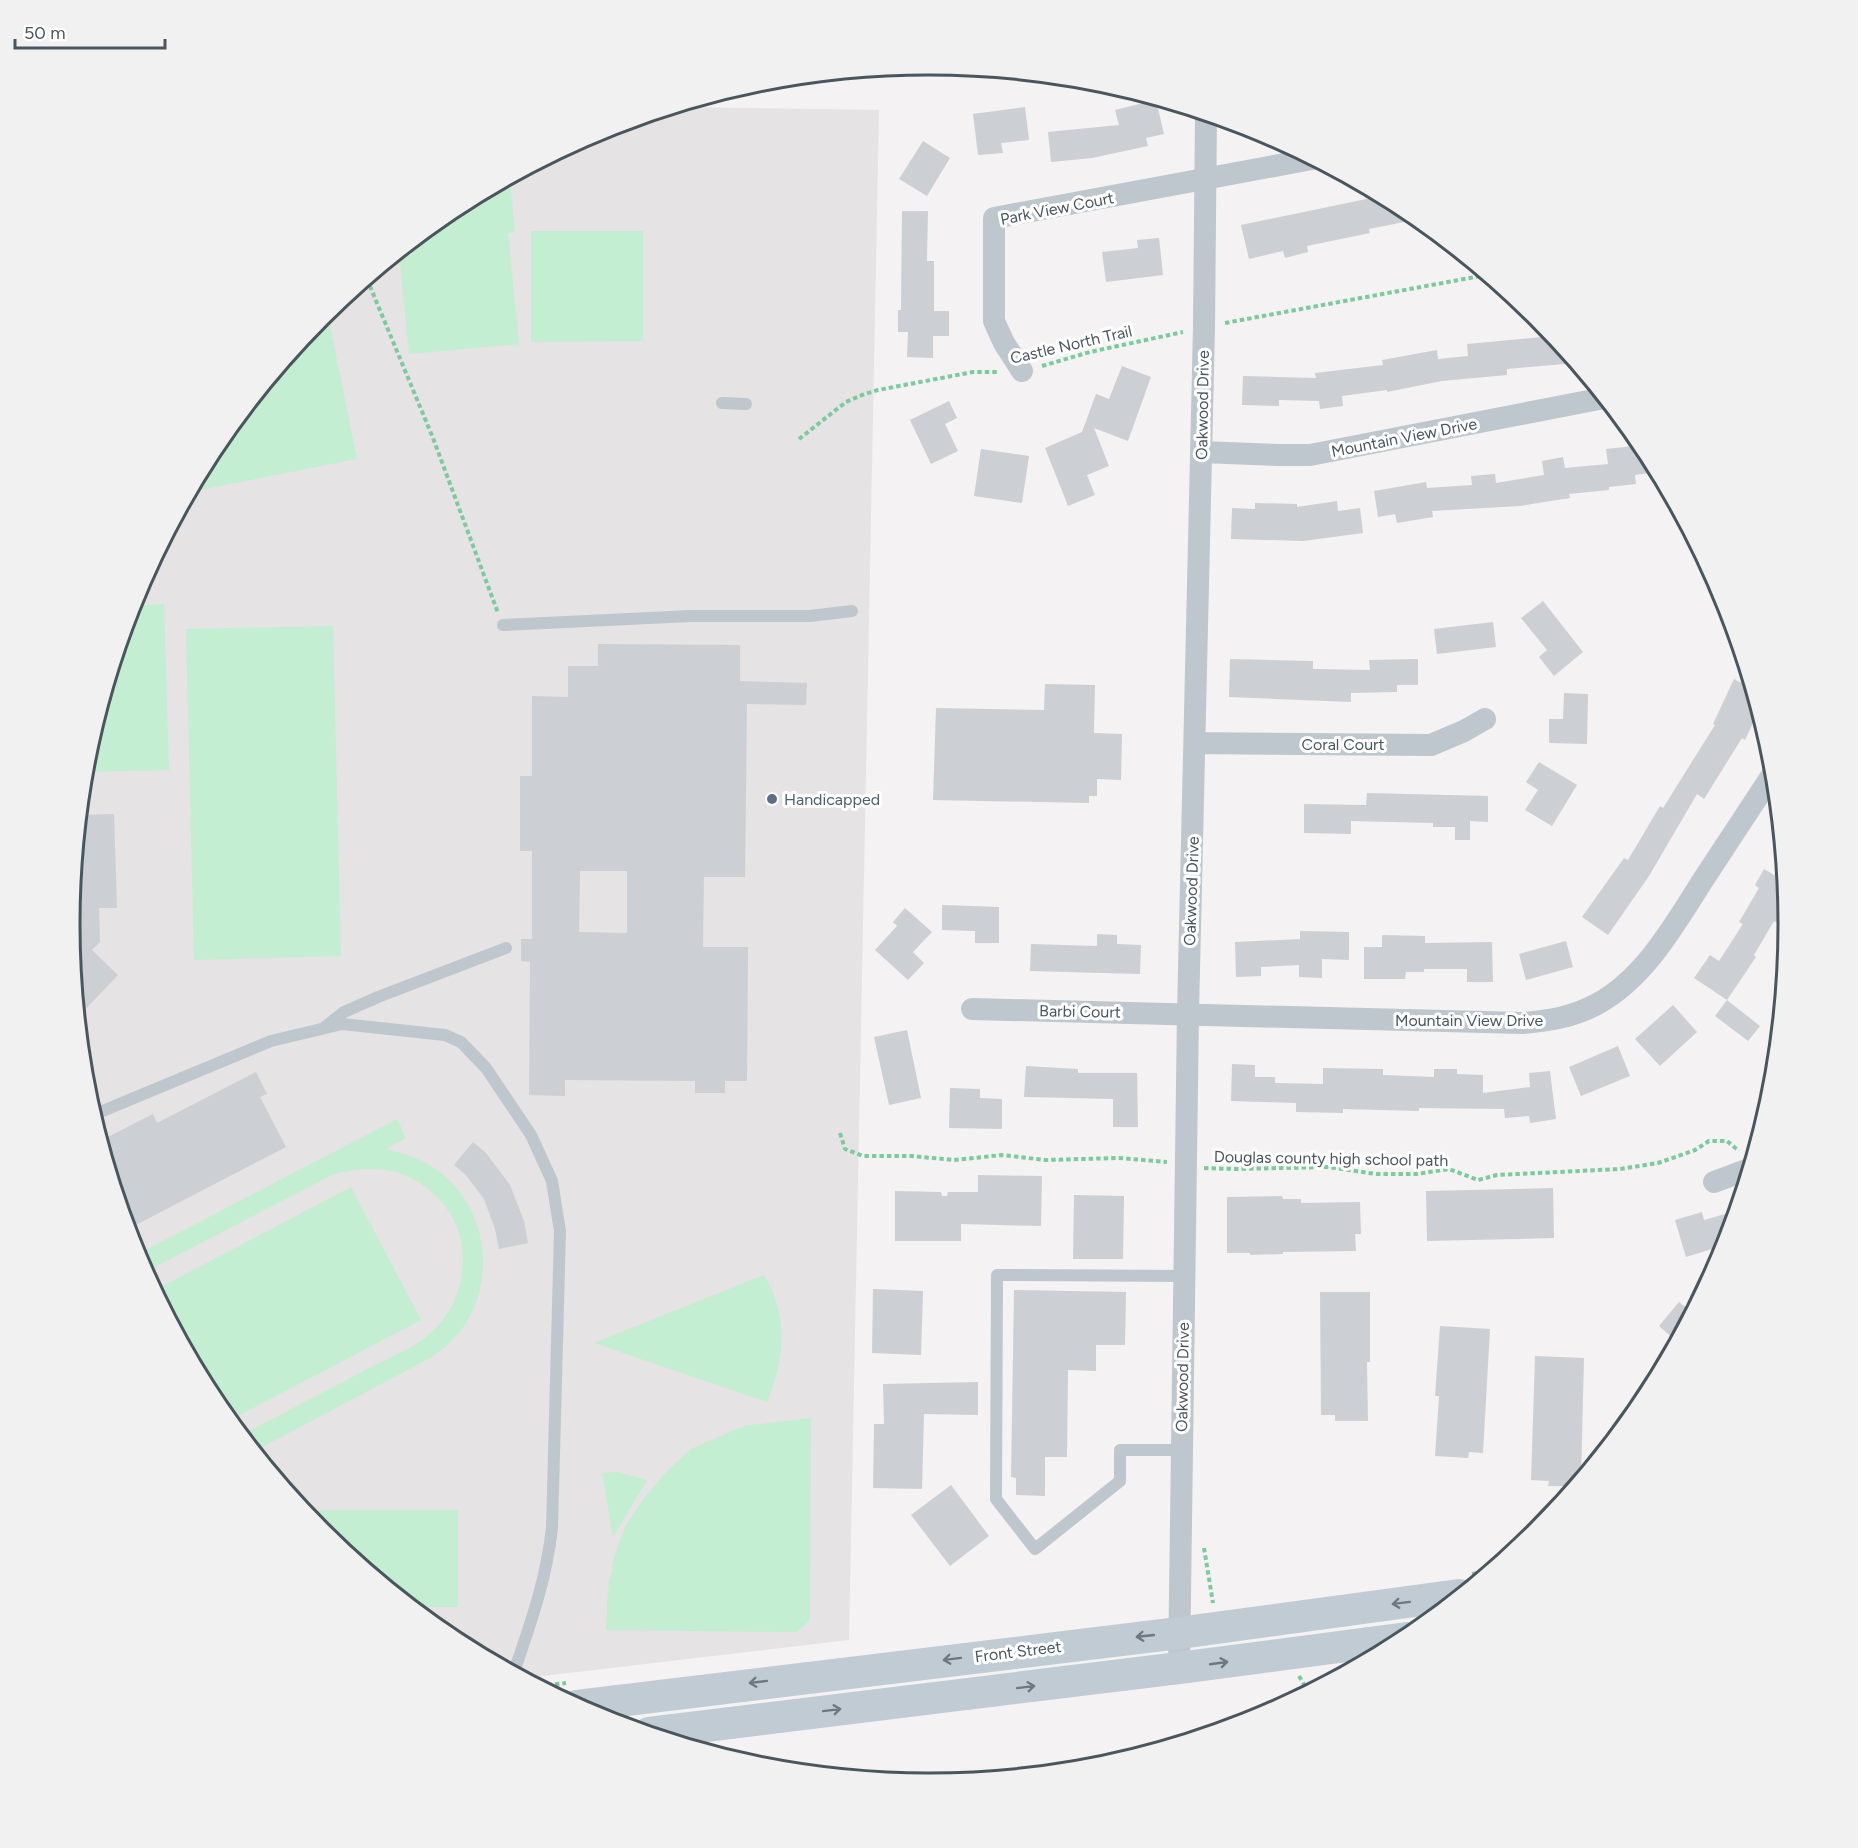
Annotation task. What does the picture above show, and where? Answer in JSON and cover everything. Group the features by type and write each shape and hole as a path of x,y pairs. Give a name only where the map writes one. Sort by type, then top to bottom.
{"main road":[{"name":"Front Street","path":"572,1694 1179,1632 1448,1596"},
{"path":"666,1731 1383,1641"}],"street":[{"name":"Oakwood Drive","path":"1179,1668 1185,1165 1206,121"},
{"path":"1205,179 1301,161"},
{"name":"Park View Court","path":"1022,371 1004,343 994,321 994,218 1205,179"},
{"name":"Mountain View Drive","path":"1201,452 1310,455 1597,399"},
{"name":"Coral Court","path":"1195,743 1431,745 1485,719"},
{"name":"Mountain View Drive","path":"1188,1013 1522,1023 1548,1021 1573,1015 1599,1003 1624,985 1647,961 1668,934 1766,784"},
{"name":"Barbi Court","path":"972,1009 1188,1013"},
{"path":"1714,1182 1743,1164"}],"lane":[{"path":"722,403 746,404"},
{"path":"503,625 691,616 810,616 852,611"},
{"path":"321,1029 344,1012 506,948"},
{"path":"101,1112 271,1041 342,1024 445,1035 461,1042 486,1068 531,1135 552,1180 560,1231 552,1528 548,1564 540,1596 516,1665"},
{"path":"1181,1450 1119,1450 1119,1481 1035,1549 996,1499 997,1275 1184,1276"}],"path":[{"path":"1220,324 1478,277"},
{"path":"370,285 433,438 503,625"},
{"name":"Castle North Trail","path":"799,439 846,402 862,394 973,372 1022,371 1090,352 1184,332"},
{"name":"Douglas county high school path","path":"840,1133 845,1149 863,1156 911,1156 954,1160 1002,1155 1045,1160 1150,1159 1213,1169 1328,1167 1376,1174 1407,1174 1449,1169 1478,1180 1497,1175 1620,1169 1658,1163 1687,1153 1709,1141 1727,1141 1744,1160"},
{"path":"1202,1539 1213,1605"}],"shaded area":[{"path":"698,107 879,110 849,1640 537,1677 457,1630 412,1598 369,1562 291,1484 255,1441 223,1396 194,1348 168,1300 125,1197 96,1090 87,1035 80,924 87,813 96,758 125,651 145,599 194,499 223,452 255,407 291,364 369,286 412,250 457,218 504,189 553,163 656,120"}],"green space":[{"path":"511,185 515,232 508,233 519,344 409,354 400,260 457,218"},
{"path":"531,231 643,231 643,341 531,342"},
{"path":"330,323 357,459 199,490 255,407"},
{"path":"164,604 169,770 94,772 109,704 125,651 143,605"},
{"path":"333,626 341,956 194,960 186,629"},
{"path":"397,1119 406,1138 386,1149 428,1164 457,1188 469,1206 477,1226 482,1247 483,1269 480,1290 472,1311 461,1330 443,1349 261,1448 248,1432 412,1346 434,1330 446,1316 460,1283 463,1265 458,1230 450,1214 439,1199 415,1180 390,1171 363,1169 334,1174 153,1268 145,1250"},
{"path":"351,1187 421,1320 237,1416 194,1348 162,1286"},
{"path":"764,1275 778,1306 782,1338 778,1370 767,1402 594,1343"},
{"path":"811,1418 810,1620 797,1632 606,1630 608,1589 614,1558 625,1527 644,1498 669,1469 691,1449 744,1426"},
{"path":"617,1472 647,1480 613,1537 602,1473"},
{"path":"316,1510 458,1510 458,1607 425,1607 369,1562"}],"building":[{"path":"1144,103 1158,107 1164,134 1146,138 1148,146 1092,158 1051,162 1048,132 1119,125 1115,110"},
{"path":"1025,107 1029,140 1001,143 1003,153 978,155 973,114"},
{"path":"923,141 950,158 927,196 899,179"},
{"path":"1369,198 1406,222 1369,229 1370,233 1307,246 1308,252 1285,258 1283,251 1249,259 1241,225"},
{"path":"902,211 928,211 927,261 934,261 934,311 949,311 949,336 933,336 933,358 907,357 908,332 898,332 898,310 901,310"},
{"path":"1159,238 1163,275 1106,282 1102,252 1138,248 1137,240"},
{"path":"1541,337 1567,364 1507,369 1507,375 1442,381 1387,392 1387,390 1342,396 1343,406 1320,409 1319,401 1279,400 1279,406 1242,405 1243,376 1316,378 1315,373 1383,365 1382,360 1437,350 1438,359 1468,356 1467,344"},
{"path":"1122,366 1151,377 1128,441 1094,428 1109,466 1087,475 1095,495 1068,506 1045,448 1082,432 1096,394 1109,399"},
{"path":"949,401 957,418 945,424 958,451 931,464 910,420"},
{"path":"1631,446 1648,473 1635,475 1636,484 1609,487 1609,490 1569,494 1570,498 1520,506 1432,511 1433,517 1397,523 1395,514 1378,517 1374,491 1426,482 1427,488 1472,485 1471,476 1495,474 1496,483 1544,475 1542,461 1563,457 1565,468 1608,464 1606,449"},
{"path":"981,449 1029,456 1022,503 974,496"},
{"path":"1337,501 1338,511 1360,508 1363,533 1303,541 1231,539 1232,508 1255,509 1255,503 1297,504 1297,507"},
{"path":"1543,601 1583,652 1554,676 1539,657 1547,650 1521,618"},
{"path":"1493,622 1496,647 1437,654 1434,629"},
{"path":"598,644 740,645 740,681 807,683 806,705 747,704 745,877 704,877 703,947 748,947 747,1081 725,1081 725,1093 695,1093 695,1081 565,1080 565,1096 529,1095 530,962 521,961 521,939 532,939 532,851 520,851 520,776 532,776 532,696 568,697 568,666 598,666","holes":["580,871 627,871 627,933 579,932"]},
{"path":"1230,659 1313,661 1313,669 1370,670 1369,660 1418,659 1418,685 1397,685 1397,692 1351,693 1351,702 1229,697"},
{"path":"1734,679 1743,684 1753,722 1745,740 1742,738 1704,799 1697,794 1649,876 1608,935 1582,917 1624,858 1628,860 1660,806 1663,808 1715,725 1713,724"},
{"path":"1045,684 1095,685 1094,733 1122,734 1121,780 1097,779 1097,796 1089,796 1089,803 933,800 936,708 1044,710"},
{"path":"1564,693 1588,694 1587,744 1549,743 1549,719 1563,719"},
{"path":"1539,762 1577,785 1552,826 1525,810 1538,790 1526,782"},
{"path":"1367,793 1488,796 1488,822 1470,821 1470,840 1455,840 1455,827 1433,827 1433,823 1351,821 1351,834 1304,833 1304,804 1366,805"},
{"path":"114,814 117,908 99,908 100,942 92,950 118,975 85,1010 80,924 87,815"},
{"path":"1764,869 1776,876 1778,923 1774,921 1754,955 1756,957 1727,1000 1694,978 1710,955 1719,961 1743,924 1739,922 1759,888 1755,885"},
{"path":"942,905 999,907 999,943 975,943 975,931 942,930"},
{"path":"905,908 932,932 913,952 924,963 908,980 875,950 897,926 893,922"},
{"path":"1300,931 1349,932 1349,960 1322,959 1322,978 1299,977 1299,965 1261,967 1261,976 1236,977 1235,942 1300,939"},
{"path":"1097,934 1117,935 1117,944 1141,945 1140,974 1030,971 1031,944 1097,946"},
{"path":"1382,935 1425,936 1425,943 1492,942 1493,982 1467,982 1467,969 1424,969 1424,972 1406,972 1405,979 1364,979 1364,947 1382,947"},
{"path":"1566,941 1573,967 1526,980 1519,954"},
{"path":"1727,1000 1760,1026 1748,1041 1715,1016"},
{"path":"1673,1005 1697,1032 1660,1066 1635,1039"},
{"path":"907,1030 921,1098 889,1105 874,1037"},
{"path":"1618,1046 1630,1076 1581,1096 1569,1067"},
{"path":"1232,1064 1255,1065 1255,1077 1275,1077 1275,1083 1323,1084 1323,1068 1383,1069 1383,1075 1434,1077 1434,1069 1457,1069 1457,1074 1483,1075 1483,1093 1530,1087 1529,1073 1550,1071 1556,1119 1530,1123 1529,1116 1505,1118 1504,1109 1419,1108 1419,1111 1343,1109 1343,1113 1296,1112 1296,1103 1231,1101"},
{"path":"1026,1066 1078,1069 1078,1073 1137,1073 1138,1127 1113,1127 1113,1099 1024,1097"},
{"path":"256,1072 267,1094 260,1097 286,1147 136,1225 107,1137 153,1114 157,1123"},
{"path":"950,1088 980,1089 980,1098 1002,1099 1002,1129 949,1128"},
{"path":"473,1142 486,1153 510,1185 524,1221 528,1243 499,1249 495,1229 484,1199 465,1174 454,1165"},
{"path":"978,1175 1042,1176 1041,1226 961,1224 961,1241 895,1241 895,1191 941,1192 942,1196 947,1196 948,1192 978,1192"},
{"path":"1553,1188 1554,1238 1427,1241 1426,1191"},
{"path":"1074,1195 1124,1196 1123,1259 1073,1259"},
{"path":"1282,1196 1283,1199 1301,1199 1301,1203 1360,1202 1361,1234 1355,1234 1356,1251 1250,1255 1250,1253 1227,1253 1227,1197"},
{"path":"1702,1212 1704,1220 1727,1214 1712,1250 1686,1257 1675,1220"},
{"path":"873,1289 923,1291 921,1355 872,1353"},
{"path":"1014,1290 1126,1292 1125,1345 1096,1345 1096,1371 1068,1370 1067,1457 1045,1457 1045,1496 1016,1495 1016,1478 1011,1477"},
{"path":"1320,1292 1370,1292 1370,1362 1367,1362 1368,1421 1335,1421 1335,1415 1321,1415"},
{"path":"1679,1302 1686,1307 1670,1336 1659,1326"},
{"path":"1440,1326 1490,1329 1483,1453 1469,1452 1468,1458 1435,1456 1439,1396 1435,1396"},
{"path":"1535,1356 1584,1358 1581,1467 1565,1486 1548,1486 1549,1481 1531,1480"},
{"path":"978,1382 978,1415 924,1414 922,1489 873,1488 874,1424 884,1424 883,1384"},
{"path":"951,1485 989,1536 950,1566 911,1515"}],"place":[{"name":"Handicapped","path":"772,799"}]}
